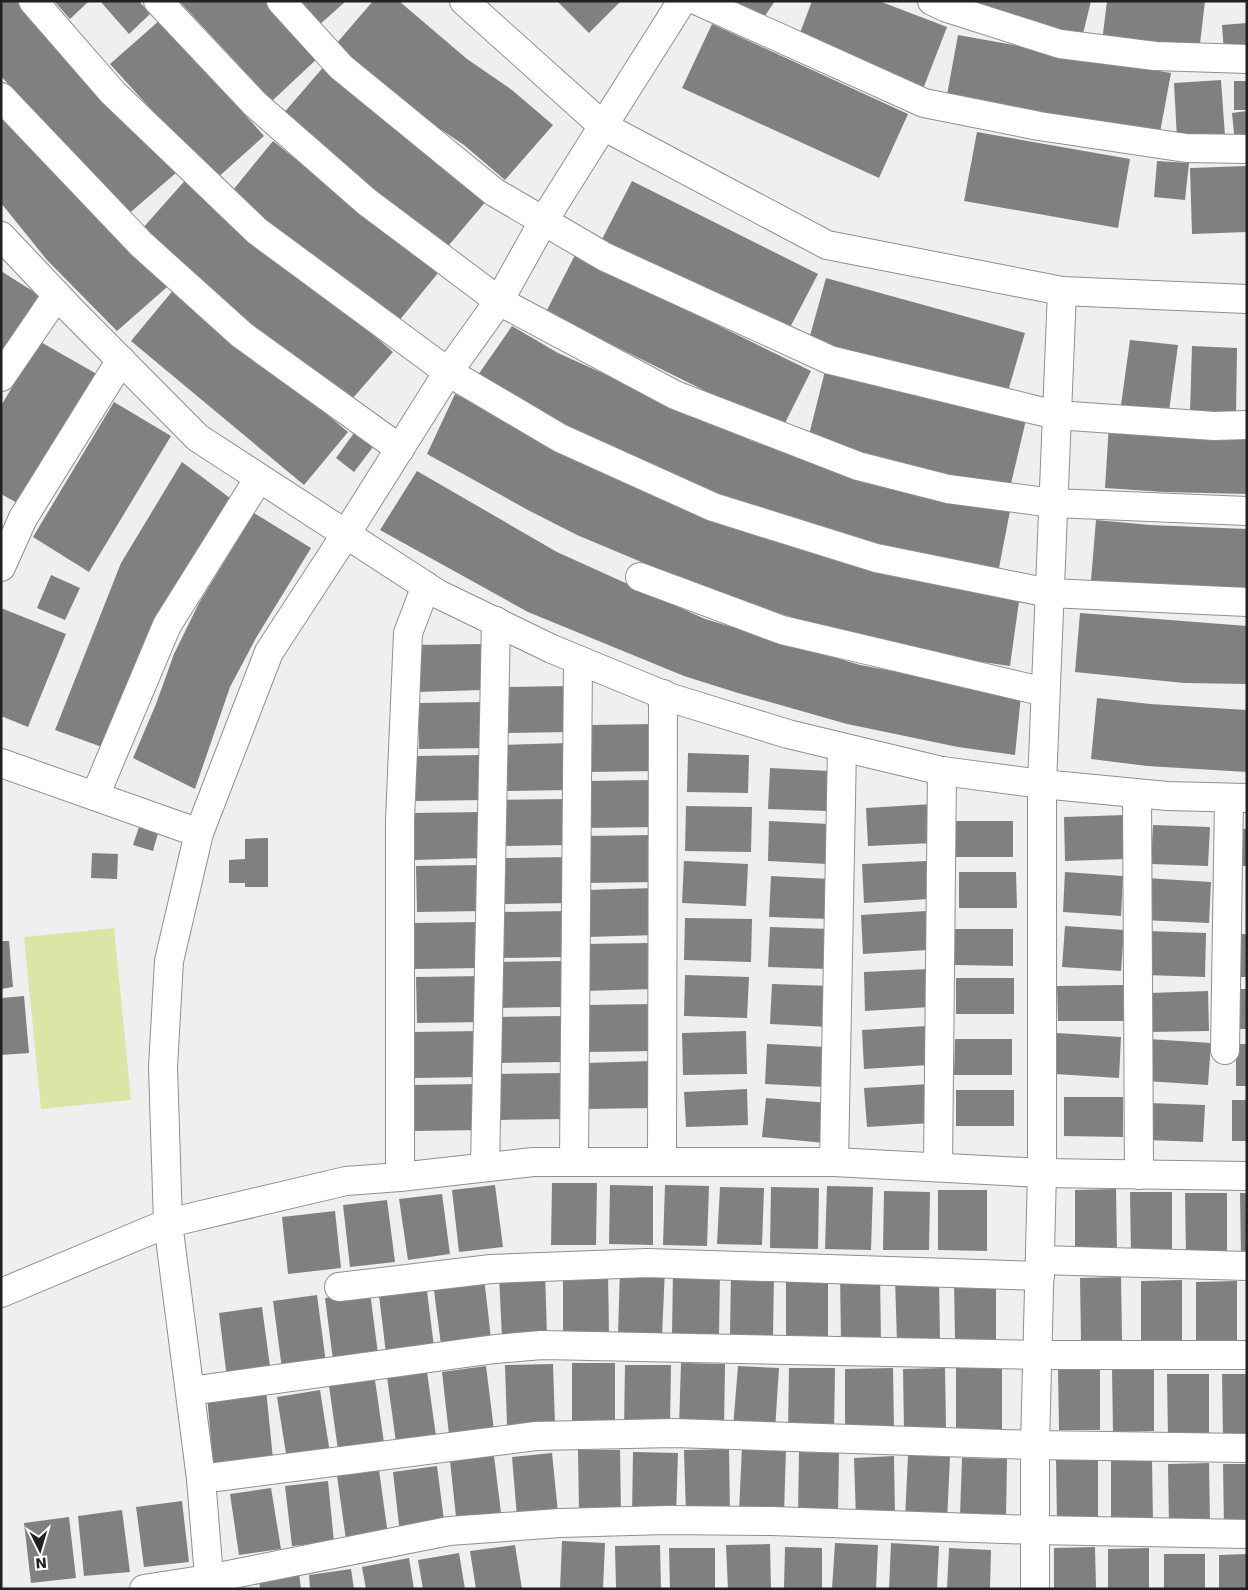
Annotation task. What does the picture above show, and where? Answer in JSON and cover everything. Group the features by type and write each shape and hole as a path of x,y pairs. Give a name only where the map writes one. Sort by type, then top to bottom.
{"street":[{"path":"34,1 113,93 257,231 448,372 560,438 713,507 876,558 1049,593 1247,602"},
{"path":"158,1 262,111 367,202 499,301 675,395 858,466 948,489 1053,502 1247,511"},
{"path":"281,1 341,67 494,192 605,257 830,360 1056,415 1214,426 1247,425"},
{"path":"464,1 603,126 827,245 1062,291 1247,298"},
{"path":"209,1584 201,1479 168,1223 162,1067 169,961 199,833 269,652 448,372 499,301 544,220 682,1"},
{"path":"698,1 924,103 1039,126 1176,146 1247,149"},
{"path":"932,1 947,8 1060,44 1155,56 1247,59"},
{"path":"1,97 141,244 242,335 400,449"},
{"path":"1,236 198,438 438,594 578,660 663,694 788,734 942,771 1137,794 1238,798 1225,1050"},
{"path":"1034,1589 1036,1530 1035,1445 1042,1173 1042,784 1062,291"},
{"path":"1,376 57,295"},
{"path":"1,567 23,518 121,360"},
{"path":"95,796 167,625 259,478"},
{"path":"640,577 782,630 1045,692"},
{"path":"400,1177 400,820 407,643 408,633 426,586"},
{"path":"485,1167 496,621"},
{"path":"574,1162 578,660"},
{"path":"662,1161 663,694"},
{"path":"834,1162 842,748"},
{"path":"1,763 199,833"},
{"path":"938,1167 942,771"},
{"path":"1137,794 1139,1174"},
{"path":"1,1293 168,1223 346,1181 533,1162 834,1162 1042,1173 1247,1176"},
{"path":"339,1287 491,1269 647,1264 1040,1268 1247,1266"},
{"path":"190,1391 495,1348 542,1345 1038,1355 1247,1355"},
{"path":"201,1479 536,1436 674,1433 1035,1445 1247,1448"},
{"path":"144,1589 209,1584 449,1531 560,1523 666,1520 771,1521 1036,1530 1247,1534"}],"green space":[{"path":"114,928 131,1100 41,1109 24,937"}],"building":[{"path":"1,1 28,1 177,172 125,217 1,76"},
{"path":"54,1 89,1 70,19"},
{"path":"100,1 139,1 150,14 129,34"},
{"path":"179,1 269,1 320,56 272,101"},
{"path":"296,1 346,1 318,26"},
{"path":"373,1 399,1 467,59 512,90 553,125 505,180 464,145 418,114 336,44"},
{"path":"557,1 621,1 589,33"},
{"path":"728,1 775,1 760,23"},
{"path":"812,1 879,1 947,27 923,89 797,41"},
{"path":"940,1 1091,1 1082,38"},
{"path":"1107,1 1205,1 1199,52 1102,42"},
{"path":"160,20 264,136 215,180 110,64"},
{"path":"1247,23 1247,52 1224,53 1222,25"},
{"path":"712,24 908,114 879,178 682,88"},
{"path":"958,35 1171,73 1159,138 946,100"},
{"path":"326,64 487,200 444,251 282,115"},
{"path":"1221,80 1225,136 1177,139 1174,83"},
{"path":"1234,81 1247,81 1247,110 1234,110"},
{"path":"1,102 167,287 117,331 47,260 1,203"},
{"path":"1247,111 1247,142 1235,143 1232,113"},
{"path":"977,132 1130,159 1118,228 964,201"},
{"path":"273,141 438,273 394,327 229,195"},
{"path":"1157,161 1189,163 1185,200 1154,197"},
{"path":"1247,166 1247,232 1192,234 1190,168"},
{"path":"189,176 393,352 346,406 142,229"},
{"path":"632,181 818,274 785,337 599,245"},
{"path":"575,255 811,371 782,429 546,312"},
{"path":"1,271 39,295 1,354"},
{"path":"826,278 1025,333 1006,398 808,343"},
{"path":"175,288 348,432 304,485 131,341"},
{"path":"512,326 558,353 752,441 853,476 1010,511 998,573 886,552 675,482 575,431 478,375"},
{"path":"1130,340 1178,345 1169,411 1121,405"},
{"path":"39,341 102,377 26,508 1,494 1,406"},
{"path":"1192,346 1237,348 1236,414 1190,413"},
{"path":"825,371 1026,420 1009,492 807,443"},
{"path":"455,394 553,444 1020,594 1010,666 955,658 844,634 735,599 577,535 427,454"},
{"path":"114,402 171,436 89,572 33,537"},
{"path":"1109,424 1247,434 1247,494 1164,492 1105,488"},
{"path":"354,433 373,447 354,472 336,458"},
{"path":"182,462 234,501 113,751 55,730 121,563"},
{"path":"417,471 557,552 705,619 860,665 1021,695 1015,755 958,747 847,724 738,693 684,676 528,612 380,530"},
{"path":"254,513 311,548 256,638 230,687 195,789 133,758 156,704 174,654 199,603"},
{"path":"1096,520 1150,525 1247,529 1247,597 1147,589 1091,580"},
{"path":"51,575 80,588 65,620 37,608"},
{"path":"1,608 66,634 28,727 1,716"},
{"path":"1080,613 1247,626 1247,684 1184,683 1075,672"},
{"path":"482,644 483,690 416,692 415,645"},
{"path":"569,686 570,732 503,733 502,687"},
{"path":"1097,698 1150,704 1247,710 1247,772 1147,766 1091,759"},
{"path":"486,702 486,748 419,749 419,703"},
{"path":"656,724 656,771 587,772 587,725"},
{"path":"569,743 570,790 502,791 502,745"},
{"path":"688,753 749,755 748,793 687,792"},
{"path":"483,755 484,800 416,801 416,756"},
{"path":"770,768 830,771 828,811 768,809"},
{"path":"655,780 655,827 586,828 586,781"},
{"path":"567,799 567,845 500,846 499,800"},
{"path":"932,804 933,843 868,846 866,808"},
{"path":"686,806 752,807 751,852 685,851"},
{"path":"481,812 482,858 414,860 413,813"},
{"path":"1125,815 1126,859 1065,861 1064,817"},
{"path":"141,821 160,826 153,851 133,845"},
{"path":"769,821 829,824 828,864 768,861"},
{"path":"955,821 1013,821 1013,857 955,857"},
{"path":"1153,825 1210,827 1208,866 1151,864"},
{"path":"1241,829 1247,829 1247,866 1240,866"},
{"path":"654,835 655,882 585,883 585,836"},
{"path":"268,838 268,887 245,887 245,883 229,883 229,860 245,859 245,839"},
{"path":"92,853 118,854 117,879 91,878"},
{"path":"569,857 570,903 502,904 502,858"},
{"path":"684,861 748,864 746,906 682,903"},
{"path":"927,861 929,899 864,903 862,864"},
{"path":"483,865 484,911 417,912 416,866"},
{"path":"959,872 1016,872 1017,908 959,908"},
{"path":"1065,872 1123,876 1121,916 1063,912"},
{"path":"771,876 831,879 829,919 769,917"},
{"path":"1145,878 1211,882 1209,923 1142,920"},
{"path":"655,888 656,935 587,937 586,890"},
{"path":"568,911 569,957 501,958 500,912"},
{"path":"926,911 928,950 863,954 861,915"},
{"path":"685,918 752,919 751,962 684,960"},
{"path":"480,922 480,968 413,969 412,923"},
{"path":"1065,926 1124,930 1121,971 1062,967"},
{"path":"770,927 830,929 828,969 768,967"},
{"path":"955,929 1013,929 1013,966 955,965"},
{"path":"1146,931 1206,933 1205,977 1145,975"},
{"path":"1239,934 1247,934 1247,977 1239,977"},
{"path":"1,941 9,941 13,987 1,989"},
{"path":"652,943 653,989 584,991 583,944"},
{"path":"562,961 562,1007 495,1008 494,962"},
{"path":"929,969 930,1007 865,1011 864,972"},
{"path":"685,975 749,977 747,1018 684,1016"},
{"path":"483,976 484,1022 417,1023 416,977"},
{"path":"956,978 1014,978 1014,1014 956,1014"},
{"path":"772,984 832,986 830,1027 770,1024"},
{"path":"1123,985 1124,1021 1058,1021 1057,986"},
{"path":"1237,989 1247,989 1247,1029 1237,1029"},
{"path":"1208,991 1209,1031 1150,1032 1149,993"},
{"path":"24,996 29,1053 1,1055 1,998"},
{"path":"655,1004 655,1051 586,1052 585,1005"},
{"path":"561,1016 562,1062 494,1063 494,1017"},
{"path":"927,1026 929,1065 864,1069 862,1030"},
{"path":"480,1031 481,1077 413,1078 412,1032"},
{"path":"746,1031 747,1074 683,1075 682,1033"},
{"path":"1057,1033 1121,1037 1119,1078 1055,1074"},
{"path":"955,1039 1012,1039 1012,1075 954,1075"},
{"path":"1149,1039 1211,1043 1208,1085 1146,1081"},
{"path":"767,1044 827,1047 825,1087 765,1084"},
{"path":"1236,1044 1247,1044 1247,1086 1236,1086"},
{"path":"653,1061 654,1108 584,1109 584,1063"},
{"path":"564,1073 565,1119 498,1120 496,1074"},
{"path":"480,1084 481,1130 414,1131 413,1085"},
{"path":"929,1084 931,1123 867,1127 864,1088"},
{"path":"747,1089 748,1125 686,1127 684,1092"},
{"path":"956,1090 1014,1090 1014,1126 956,1126"},
{"path":"1064,1097 1123,1097 1123,1137 1064,1136"},
{"path":"766,1098 829,1103 825,1143 762,1137"},
{"path":"1232,1100 1247,1100 1247,1141 1232,1141"},
{"path":"1148,1103 1205,1105 1203,1142 1146,1140"},
{"path":"552,1183 597,1183 596,1245 551,1245"},
{"path":"495,1185 503,1247 459,1252 452,1190"},
{"path":"610,1185 653,1186 653,1245 609,1244"},
{"path":"665,1185 709,1186 707,1246 663,1245"},
{"path":"827,1186 873,1187 871,1250 825,1249"},
{"path":"720,1187 764,1188 762,1245 717,1244"},
{"path":"771,1187 819,1188 818,1249 770,1248"},
{"path":"1116,1189 1117,1252 1075,1252 1075,1190"},
{"path":"938,1190 987,1190 987,1251 938,1250"},
{"path":"884,1191 930,1192 929,1250 883,1250"},
{"path":"1130,1192 1172,1192 1172,1254 1131,1255"},
{"path":"1185,1193 1227,1193 1227,1255 1186,1256"},
{"path":"1240,1193 1247,1193 1247,1256 1241,1256"},
{"path":"442,1194 450,1254 408,1260 399,1199"},
{"path":"387,1200 395,1262 350,1267 343,1205"},
{"path":"335,1211 341,1268 288,1274 282,1217"},
{"path":"620,1268 665,1269 662,1336 618,1335"},
{"path":"673,1270 720,1271 719,1336 672,1335"},
{"path":"545,1272 547,1335 502,1338 499,1275"},
{"path":"563,1272 608,1272 609,1334 563,1335"},
{"path":"731,1273 774,1273 773,1336 730,1335"},
{"path":"880,1274 881,1342 841,1342 840,1275"},
{"path":"828,1276 828,1341 786,1341 786,1277"},
{"path":"484,1277 491,1339 441,1345 433,1283"},
{"path":"1121,1277 1122,1340 1081,1340 1080,1278"},
{"path":"939,1278 940,1341 897,1342 895,1279"},
{"path":"954,1280 996,1280 996,1340 955,1340"},
{"path":"1182,1280 1182,1343 1141,1343 1141,1281"},
{"path":"1237,1281 1237,1344 1196,1344 1196,1282"},
{"path":"426,1283 434,1347 386,1353 378,1288"},
{"path":"370,1292 378,1354 333,1360 325,1298"},
{"path":"317,1295 326,1363 282,1369 273,1301"},
{"path":"262,1307 271,1374 227,1379 219,1313"},
{"path":"572,1363 615,1363 615,1427 572,1428"},
{"path":"681,1363 725,1364 724,1428 679,1427"},
{"path":"553,1364 555,1425 507,1426 505,1365"},
{"path":"625,1365 671,1365 670,1428 624,1428"},
{"path":"486,1366 494,1430 449,1435 442,1372"},
{"path":"738,1366 779,1368 775,1430 733,1428"},
{"path":"1100,1367 1100,1430 1059,1430 1058,1368"},
{"path":"789,1368 835,1368 834,1432 788,1431"},
{"path":"893,1368 894,1429 845,1430 845,1369"},
{"path":"945,1368 946,1429 904,1430 903,1369"},
{"path":"956,1368 1002,1368 1002,1430 956,1430"},
{"path":"1112,1369 1154,1369 1154,1431 1113,1432"},
{"path":"427,1372 436,1436 396,1442 387,1377"},
{"path":"1167,1374 1209,1374 1209,1436 1168,1437"},
{"path":"1222,1374 1247,1374 1247,1437 1223,1437"},
{"path":"375,1380 384,1443 338,1450 329,1386"},
{"path":"266,1389 273,1459 213,1464 207,1395"},
{"path":"320,1390 330,1453 287,1460 277,1397"},
{"path":"742,1446 786,1447 784,1515 739,1513"},
{"path":"729,1449 730,1514 686,1515 684,1450"},
{"path":"578,1450 620,1450 621,1512 579,1512"},
{"path":"633,1452 678,1453 676,1516 632,1515"},
{"path":"799,1452 839,1453 838,1516 798,1516"},
{"path":"552,1453 558,1513 517,1517 512,1457"},
{"path":"908,1455 950,1457 947,1521 905,1519"},
{"path":"494,1456 502,1521 457,1526 450,1461"},
{"path":"894,1456 895,1517 856,1519 854,1458"},
{"path":"962,1458 1007,1459 1006,1518 960,1516"},
{"path":"1056,1459 1098,1459 1098,1522 1057,1522"},
{"path":"1111,1460 1152,1460 1153,1523 1111,1523"},
{"path":"1209,1463 1210,1526 1169,1526 1168,1464"},
{"path":"1223,1464 1247,1464 1247,1526 1224,1527"},
{"path":"437,1466 445,1528 400,1534 393,1472"},
{"path":"379,1470 388,1535 346,1540 337,1476"},
{"path":"328,1481 334,1542 292,1546 285,1486"},
{"path":"271,1488 281,1549 239,1555 230,1494"},
{"path":"182,1501 189,1562 144,1567 136,1507"},
{"path":"122,1510 130,1572 84,1576 78,1516"},
{"path":"69,1517 76,1578 31,1583 24,1523"},
{"path":"562,1541 605,1543 603,1589 560,1589"},
{"path":"835,1543 878,1545 876,1589 832,1589"},
{"path":"891,1543 939,1546 937,1589 889,1589"},
{"path":"770,1544 771,1589 728,1589 726,1545"},
{"path":"515,1545 522,1589 476,1589 470,1551"},
{"path":"660,1545 661,1589 616,1589 615,1546"},
{"path":"785,1547 822,1548 822,1589 784,1589"},
{"path":"1095,1547 1096,1589 1054,1589 1054,1548"},
{"path":"669,1548 715,1548 715,1589 670,1589"},
{"path":"949,1548 991,1550 990,1589 947,1589"},
{"path":"1149,1548 1149,1589 1108,1589 1108,1549"},
{"path":"459,1553 465,1589 423,1589 418,1560"},
{"path":"1164,1554 1205,1554 1205,1589 1164,1589"},
{"path":"1247,1554 1247,1589 1219,1589 1219,1555"},
{"path":"409,1558 414,1589 366,1589 362,1567"},
{"path":"351,1569 354,1589 310,1589 309,1575"},
{"path":"299,1573 301,1589 260,1589 259,1578"}]}
